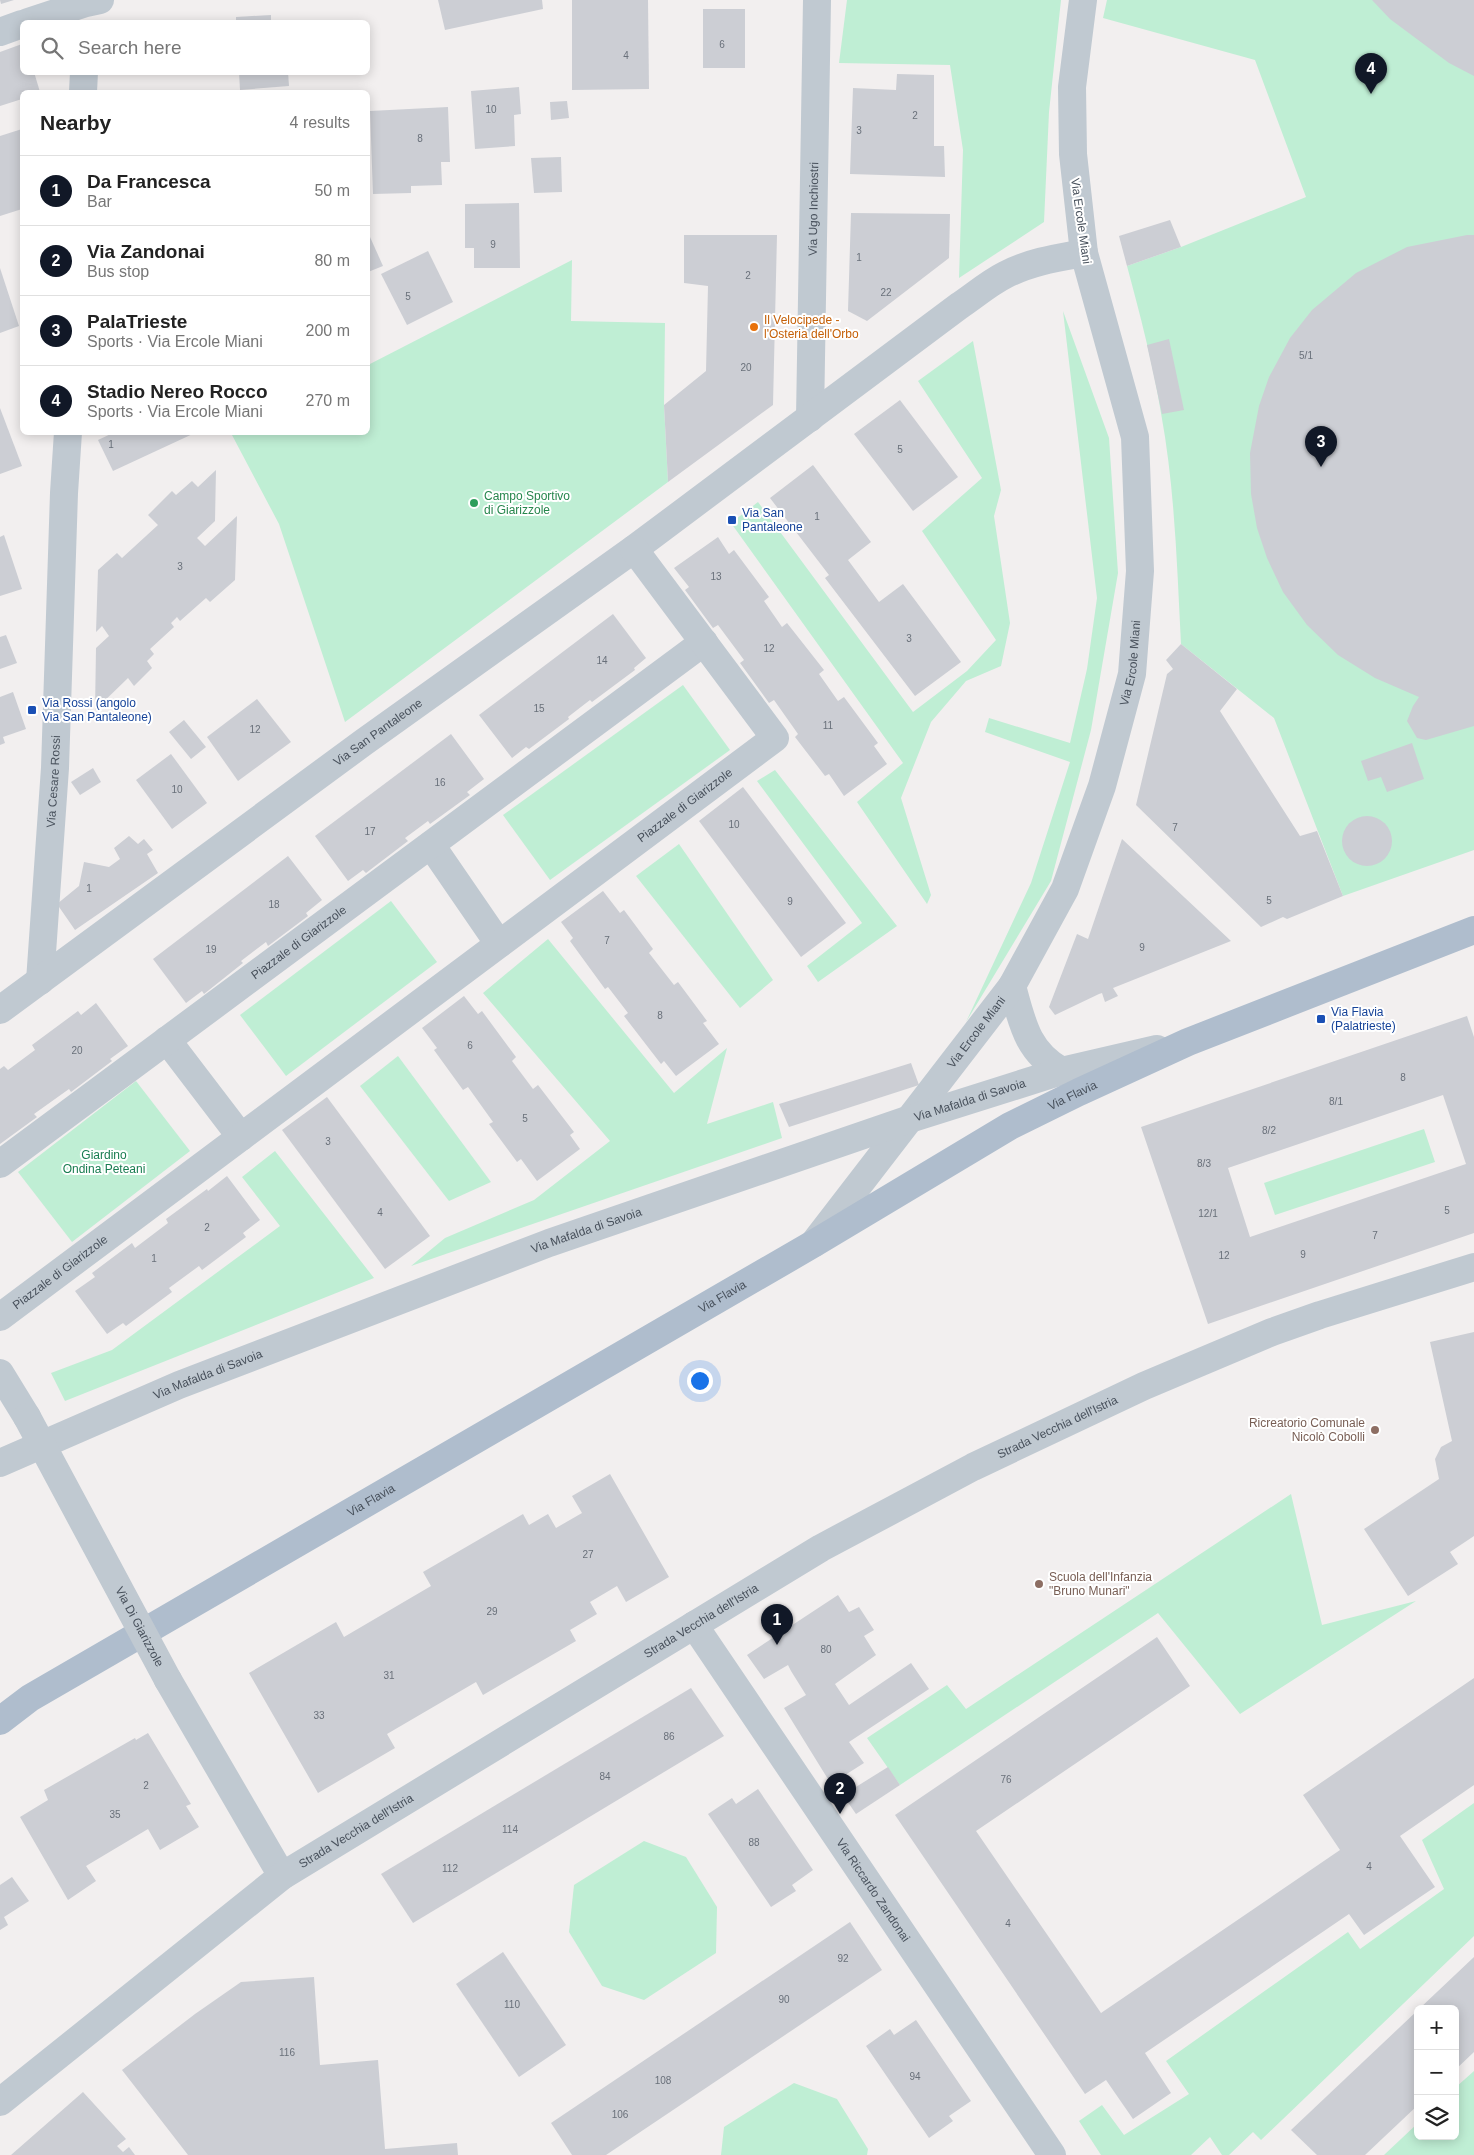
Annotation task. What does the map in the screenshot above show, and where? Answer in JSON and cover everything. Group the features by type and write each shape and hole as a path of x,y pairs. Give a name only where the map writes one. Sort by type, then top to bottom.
{"main road":[{"name":"Via Flavia","path":"0,1721 39,1693 813,1244 1010,1126 1188,1042 1474,930"}],"street":[{"name":"Via Ugo Inchiostri","path":"810,418 817,0"},
{"name":"Via Ercole Miani","path":"813,1244 1012,986 1065,889 1102,786 1132,674 1140,571 1135,437 1084,253 1073,154 1072,87 1083,0"},
{"path":"36,20 90,6"},
{"path":"0,32 20,25"},
{"path":"83,90 84,75"},
{"name":"Via San Pantaleone","path":"0,1010 364,742 634,548 1003,275 1042,260 1084,253"},
{"name":"Via Cesare Rossi","path":"40,981 55,768 64,494 68,435"},
{"name":"Piazzale di Giarizzole","path":"0,1317 774,738 634,548"},
{"name":"Piazzale di Giarizzole","path":"0,1164 704,642"},
{"path":"431,845 500,944"},
{"path":"1012,986 1025,1029 1032,1044 1041,1057 1062,1071"},
{"path":"167,1040 241,1137"},
{"name":"Via Mafalda di Savoia","path":"0,1464 179,1385 531,1250 910,1119 1062,1071 1188,1042"},
{"name":"Strada Vecchia dell'Istria","path":"0,2102 282,1876 821,1548 964,1472 1144,1386 1272,1332 1474,1267"},
{"name":"Via Di Giarizzole","path":"0,1373 27,1417 168,1680 282,1876"},
{"name":"Via Riccardo Zandonai","path":"694,1625 1052,2155"}],"green space":[{"path":"847,0 1061,0 1049,112 1044,222 959,278 963,150 950,65 839,63"},
{"path":"1107,0 1474,0 1474,850 1343,896 1274,718 1181,644 1175,528 1166,442 1150,357 1127,266 1181,247 1306,197 1255,60 1103,18"},
{"name":"Campo Sportivo di Giarizzole","path":"572,260 571,321 665,323 664,405 668,482 345,722 279,524 232,435 370,435 370,364"},
{"path":"1063,311 1109,438 1118,573 1091,730 1051,881 966,1022 1031,883 1070,762 985,732 989,718 1070,743 1087,669 1097,598"},
{"path":"973,341 1001,490 994,516 1010,623 1001,666 966,681 931,722 901,798 931,895 927,904 857,802 903,763 731,523 758,502 913,712 967,671 996,640 922,531 982,478 918,381"},
{"path":"683,685 730,750 550,880 503,815"},
{"path":"775,770 897,926 818,982 807,966 862,923 757,781"},
{"path":"679,844 773,980 740,1008 636,876"},
{"path":"391,901 437,962 286,1076 240,1015"},
{"path":"548,939 674,1093 727,1048 707,1124 773,1102 782,1138 411,1266 445,1238 534,1200 610,1141 483,993"},
{"path":"398,1056 491,1182 449,1201 360,1086"},
{"name":"Giardino Ondina Peteani","path":"136,1081 190,1151 72,1242 18,1172"},
{"path":"1424,1129 1435,1162 1275,1215 1264,1183"},
{"path":"275,1151 374,1278 65,1401 51,1373 112,1350 280,1226 242,1177"},
{"path":"1291,1494 1322,1625 1416,1601 1240,1714 1158,1613 900,1785 867,1738 947,1685 966,1709"},
{"path":"1474,1803 1474,1936 1261,2140 1253,2132 1229,2155 1222,2155 1210,2137 1191,2155 1101,2155 1079,2121 1102,2105 1124,2135 1189,2094 1166,2061 1348,1932 1360,1949 1444,1889 1422,1840"},
{"path":"644,1841 686,1857 717,1907 716,1953 644,2000 602,1986 569,1932 574,1885"},
{"path":"1474,2071 1474,2155 1384,2155 1414,2127 1414,2140 1459,2140 1459,2084"},
{"path":"794,2083 837,2099 868,2149 867,2155 721,2155 724,2127"}],"building":[{"path":"0,0 14,0 1,4"},
{"path":"438,0 542,0 543,9 445,30"},
{"path":"572,0 648,0 649,89 572,90"},
{"path":"1372,0 1474,0 1474,76 1449,63 1390,19"},
{"path":"703,9 745,9 745,68 703,68"},
{"path":"271,15 271,20 236,20 236,17"},
{"path":"20,45 20,75 35,75 39,90 20,90 20,100 0,106 0,52"},
{"path":"897,74 934,75 934,146 944,146 945,177 850,174 853,88 896,90"},
{"path":"239,75 288,75 289,86 240,90"},
{"path":"519,87 521,114 514,115 515,146 475,149 471,91"},
{"path":"567,101 569,118 551,120 550,102"},
{"path":"448,107 450,162 441,162 442,185 411,186 411,193 373,194 370,111"},
{"path":"20,130 20,210 0,216 0,136"},
{"path":"561,157 562,192 534,193 531,158"},
{"path":"519,203 520,268 474,268 474,248 465,248 465,204"},
{"path":"851,213 950,214 949,258 867,321 848,311"},
{"path":"1170,220 1181,247 1127,266 1119,236"},
{"path":"684,235 777,235 773,405 668,482 664,405 706,371 708,286 684,283"},
{"path":"1474,235 1474,726 1426,740 1417,738 1407,721 1419,697 1375,678 1338,655 1307,625 1283,592 1267,558 1257,528 1251,494 1250,453 1259,406 1269,377 1290,338 1312,310 1356,273 1407,247"},
{"path":"370,237 383,266 370,271"},
{"path":"428,251 453,302 407,325 381,274"},
{"path":"0,268 19,326 0,333"},
{"path":"1169,339 1184,410 1162,414 1147,345"},
{"path":"900,400 958,477 913,511 854,434"},
{"path":"0,408 22,466 0,474"},
{"path":"109,435 191,435 113,471 98,440"},
{"path":"813,465 871,542 848,560 879,602 903,584 961,662 915,696 825,578 829,575 770,498"},
{"path":"216,470 215,521 197,538 205,546 237,516 235,580 210,602 206,598 180,621 177,617 171,623 174,627 150,649 154,654 147,661 152,668 134,686 128,678 95,710 96,648 109,636 102,626 96,632 98,570 117,553 122,558 158,525 148,515 172,491 176,495 192,481 198,487"},
{"path":"4,535 22,589 0,596 0,537"},
{"path":"718,537 729,554 734,550 769,597 764,601 782,627 787,623 824,670 819,674 838,701 844,697 878,743 874,746 887,764 844,796 829,774 825,776 795,737 798,734 774,700 769,703 740,663 744,660 718,625 713,628 685,590 689,587 674,568"},
{"path":"613,614 646,658 634,668 635,670 592,702 590,700 568,717 569,719 529,749 526,747 512,758 479,715"},
{"path":"6,635 17,663 0,669 0,637"},
{"path":"1181,644 1237,689 1220,711 1300,836 1317,831 1343,896 1287,919 1283,917 1261,927 1136,805 1167,674 1173,669 1166,660"},
{"path":"13,692 26,729 3,737 5,743 0,745 0,697"},
{"path":"257,699 291,742 238,781 207,737"},
{"path":"184,720 206,747 191,759 169,732"},
{"path":"451,734 484,779 467,792 470,795 430,824 428,821 405,838 408,841 366,873 363,870 348,881 315,836"},
{"path":"1412,743 1424,779 1387,792 1381,777 1368,781 1361,761"},
{"path":"171,754 207,803 172,829 136,780"},
{"path":"93,768 101,782 80,795 71,782"},
{"path":"743,787 846,923 801,957 699,821"},
{"path":"1372,816 1385,823 1391,831 1391,851 1385,859 1377,865 1362,866 1349,859 1343,851 1342,836 1349,823 1357,817"},
{"path":"129,836 138,844 144,839 153,850 147,854 158,873 75,930 57,904 79,886 84,862 109,867 120,859 114,848"},
{"path":"1122,839 1231,941 1113,988 1118,996 1105,1002 1102,993 1055,1015 1049,1007 1077,934 1088,939"},
{"path":"288,856 322,900 306,913 308,916 268,946 266,942 241,961 243,963 204,994 202,991 186,1003 153,959"},
{"path":"603,891 620,913 624,910 653,949 649,953 674,985 678,982 707,1021 703,1023 719,1044 676,1076 664,1061 661,1064 624,1016 628,1013 608,987 605,989 570,941 573,938 561,922"},
{"path":"464,996 478,1014 482,1011 516,1057 512,1061 533,1089 538,1085 574,1132 570,1135 580,1149 537,1181 521,1159 517,1162 489,1124 493,1122 468,1087 463,1090 434,1050 437,1048 422,1028"},
{"path":"96,1003 128,1046 110,1059 112,1061 71,1092 69,1089 34,1114 37,1117 0,1144 0,1069 4,1066 8,1070 35,1050 32,1045 78,1011 81,1015"},
{"path":"1467,1016 1474,1037 1474,1233 1208,1324 1141,1127","holes":["1443,1095 1466,1164 1250,1237 1228,1168"]},
{"path":"911,1063 919,1085 789,1127 779,1104"},
{"path":"327,1097 430,1236 385,1269 282,1130"},
{"path":"227,1176 260,1220 243,1233 246,1237 202,1270 199,1266 169,1288 172,1292 126,1326 123,1323 107,1334 75,1291 95,1277 92,1273 132,1243 135,1248 168,1223 166,1219"},
{"path":"1474,1332 1474,1536 1450,1552 1458,1564 1408,1596 1364,1529 1439,1479 1435,1459 1441,1447 1452,1441 1430,1342"},
{"path":"610,1474 669,1577 626,1602 617,1586 590,1602 597,1614 570,1630 576,1641 483,1695 476,1682 387,1734 395,1748 318,1793 249,1673 336,1622 344,1637 431,1586 423,1572 523,1514 529,1525 548,1514 556,1528 582,1513 572,1496"},
{"path":"838,1595 849,1612 859,1607 874,1630 864,1636 876,1655 835,1684 849,1705 911,1663 929,1689 849,1742 864,1763 831,1784 784,1708 806,1695 788,1665 764,1679 747,1655"},
{"path":"1157,1637 1190,1686 976,1831 1101,2013 1340,1850 1303,1795 1474,1678 1474,1785 1400,1836 1435,1887 1364,1935 1349,1914 1145,2053 1171,2093 1133,2119 1106,2080 1085,2094 895,1815"},
{"path":"691,1688 724,1736 413,1923 381,1874"},
{"path":"148,1733 191,1804 186,1806 199,1827 160,1850 148,1829 86,1866 96,1881 68,1900 20,1817 48,1800 44,1790 135,1738 136,1740"},
{"path":"888,1767 900,1785 856,1814 843,1795"},
{"path":"758,1789 813,1870 792,1885 796,1891 771,1907 708,1814 732,1798 736,1804"},
{"path":"12,1877 29,1901 4,1917 8,1925 0,1930 0,1885"},
{"path":"850,1922 882,1970 606,2155 572,2155 551,2123"},
{"path":"503,1952 566,2045 519,2077 456,1984"},
{"path":"1474,1957 1474,2052 1459,2066 1459,2005 1423,2005"},
{"path":"314,1977 320,2065 378,2060 385,2149 457,2143 458,2155 188,2155 122,2070 195,2014 241,1982"},
{"path":"1414,2014 1414,2109 1365,2155 1317,2155 1291,2130"},
{"path":"916,2020 971,2101 949,2116 953,2121 929,2138 866,2046 890,2029 894,2035"},
{"path":"83,2092 126,2139 117,2146 123,2152 129,2147 135,2155 11,2155"}],"place":[{"name":"Stadio Nereo Rocco","path":"1371,94"},
{"name":"Il Velocipede - l'Osteria dell'Orbo","path":"754,327"},
{"name":"PalaTrieste","path":"1321,467"},
{"name":"Campo Sportivo di Giarizzole","path":"474,503"},
{"name":"Via San Pantaleone","path":"732,520"},
{"name":"Via Rossi (angolo Via San Pantaleone)","path":"32,710"},
{"name":"Via Flavia (Palatrieste)","path":"1321,1019"},
{"name":"Ricreatorio Comunale Nicolò Cobolli","path":"1375,1430"},
{"name":"Scuola dell'Infanzia \"Bruno Munari\"","path":"1039,1584"},
{"name":"Da Francesca","path":"777,1645"},
{"name":"Via Zandonai","path":"840,1814"}]}
